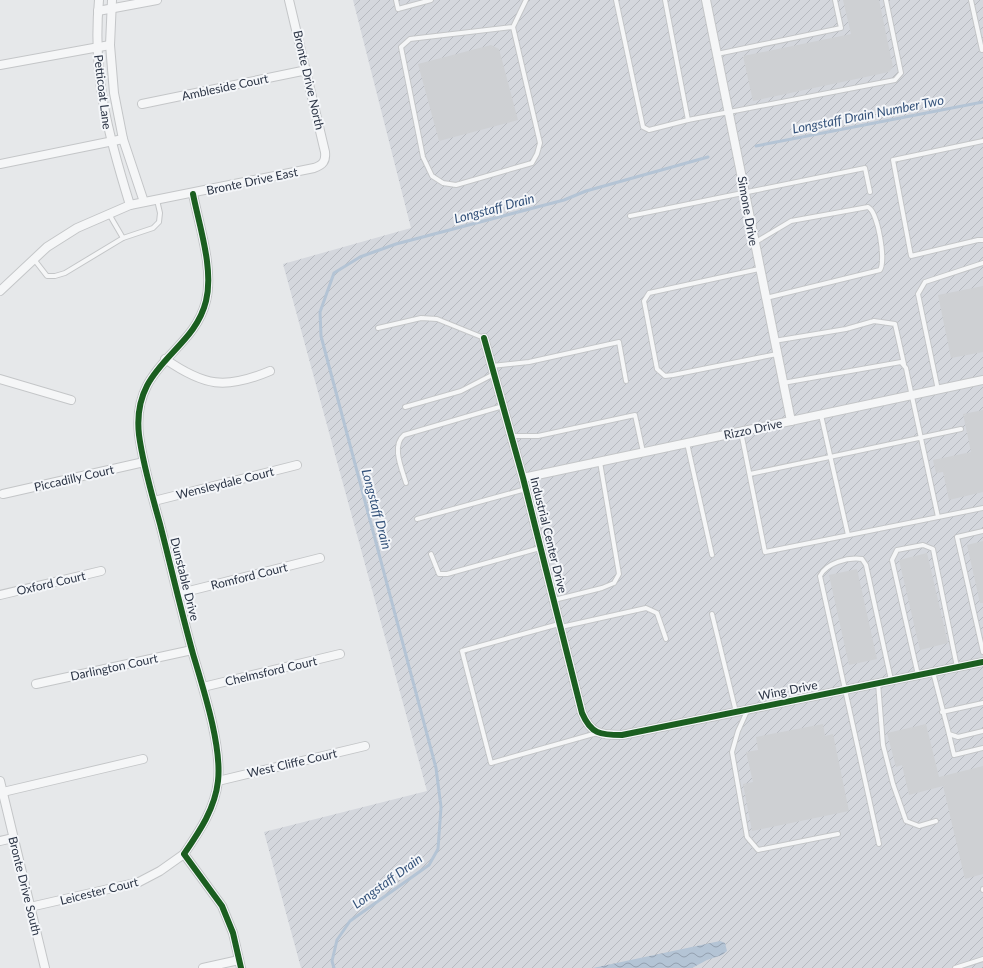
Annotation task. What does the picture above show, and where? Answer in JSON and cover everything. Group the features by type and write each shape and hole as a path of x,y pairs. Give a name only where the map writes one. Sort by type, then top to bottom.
{"street":[{"name":"Petticoat Lane","path":"98,0 97,47 103,109 110,142 130,205"},
{"path":"98,11 112,4 157,0"},
{"name":"Bronte Drive North","path":"289,0 307,70 325,152 324,161"},
{"name":"Simone Drive","path":"706,0 746,192 759,269 791,421"},
{"name":"Petticoat Lane","path":"112,4 110,45 114,93 123,139 144,202"},
{"path":"0,65 110,45"},
{"name":"Ambleside Court","path":"142,104 307,70"},
{"path":"0,164 123,139"},
{"name":"Bronte Drive East","path":"130,205 193,194 314,168 324,161"},
{"name":"Dunstable Drive","path":"184,854 208,816 218,781 214,735 203,687 192,650 144,462 139,435 139,410 147,387 165,359 193,329 206,301 208,286 206,260 193,194"},
{"path":"0,291 33,258 65,235 130,205"},
{"name":"Industrial Center Drive","path":"484,338 526,489 582,713 586,723 598,733"},
{"path":"165,359 186,374 209,382 225,383 248,379 270,370"},
{"path":"0,379 71,400"},
{"name":"Rizzo Drive","path":"523,478 983,380"},
{"name":"Piccadilly Court","path":"3,494 144,462"},
{"name":"Wensleydale Court","path":"154,501 296,465"},
{"name":"Romford Court","path":"178,594 320,558"},
{"name":"Oxford Court","path":"0,595 101,571"},
{"name":"Darlington Court","path":"36,684 192,650"},
{"name":"Chelmsford Court","path":"203,687 340,654"},
{"name":"Wing Drive","path":"598,733 622,735 983,662"},
{"name":"West Cliffe Court","path":"218,781 365,746"},
{"path":"3,792 143,759"},
{"name":"Bronte Drive South","path":"0,781 45,968"},
{"path":"0,841 13,838"},
{"path":"184,854 222,906 232,933 240,964 203,968"},
{"name":"Leicester Court","path":"30,907 139,882 160,871 184,854"}],"lane":[{"path":"396,0 398,9 431,0"},
{"path":"513,27 410,39 401,47 423,157 432,176 443,183 456,185 532,163 537,154 540,143 513,27 526,0"},
{"path":"616,0 643,127 649,130 688,120 895,80 901,72 886,0"},
{"path":"665,0 688,120"},
{"path":"717,54 841,28 835,0"},
{"path":"972,0 982,50"},
{"path":"983,141 893,160 911,256 983,240"},
{"path":"630,216 865,168 870,192"},
{"path":"33,258 47,276 55,276 65,273 123,238 153,228 159,222 160,213 157,200"},
{"path":"754,243 786,223 806,218 868,207 873,211 876,219 883,257 880,270 765,298"},
{"path":"109,214 123,238"},
{"path":"938,390 918,294 925,282 983,263"},
{"path":"759,269 649,293 644,301 657,369 665,376 674,375 777,354"},
{"path":"378,328 421,318 437,319 484,338"},
{"path":"774,341 846,328 874,321 894,324 938,517"},
{"path":"405,407 461,391 493,370 619,342 626,381"},
{"path":"783,383 897,361 904,364"},
{"path":"406,483 397,446 399,439 404,435 503,406"},
{"path":"512,436 538,436 635,415 643,452"},
{"path":"821,415 848,535"},
{"path":"750,474 960,429"},
{"path":"741,432 765,552 983,508"},
{"path":"687,443 712,555"},
{"path":"554,600 602,588 614,583 619,574 600,461"},
{"path":"417,518 526,489"},
{"path":"983,531 957,537 983,652"},
{"path":"918,675 892,560 897,550 923,545 933,548 957,667"},
{"path":"431,554 439,574 447,574 541,548"},
{"path":"879,844 820,576 823,568 832,564 857,558 862,559 866,565 891,680"},
{"path":"598,733 491,763 462,651 560,626 646,608 657,613 666,639"},
{"path":"712,614 736,712"},
{"path":"933,672 954,755 983,748"},
{"path":"878,683 883,745 893,784 906,821 919,826 936,821"},
{"path":"942,712 983,703"},
{"path":"748,709 738,731 732,752 747,837 758,850 838,834"},
{"path":"949,734 958,737 983,731"},
{"path":"956,968 983,959"}],"shaded area":[{"path":"353,0 983,0 983,968 301,968 264,832 427,791 283,264 411,228"}],"water":[{"path":"720,941 725,943 727,951 722,955 707,960 692,968 593,968"}],"building":[{"path":"843,0 879,0 893,67 889,72 753,101 743,56 851,34"},
{"path":"491,45 499,49 518,120 439,141 418,64"},
{"path":"983,286 983,352 951,358 938,295"},
{"path":"983,410 983,492 949,500 943,472 936,473 933,460 971,452 963,414"},
{"path":"983,541 983,603 980,603 967,545"},
{"path":"927,553 948,643 920,650 899,560"},
{"path":"857,569 877,659 849,665 829,575"},
{"path":"823,724 825,736 833,734 849,811 752,831 743,784 753,782 746,752 758,750 756,737"},
{"path":"926,724 939,777 983,766 983,874 965,879 943,786 909,795 902,765 896,767 887,733"}],"waterway":[{"name":"Longstaff Drain Number Two","path":"756,146 983,102"},
{"name":"Longstaff Drain","path":"334,968 332,961 337,940 350,921 429,865 438,849 441,807 436,768 321,336 320,312 334,273 360,257 396,244 564,200 586,191 708,157"}],"cycle path":[{"path":"193,194 207,261 208,288 206,301 199,319 189,334 153,375 144,392 139,411 139,435 148,480 211,717 217,751 218,781 214,801 201,829 184,854 222,906 233,933 241,968"},
{"path":"484,338 523,478 582,713 585,720 597,732 608,735 622,735 983,662"}]}
